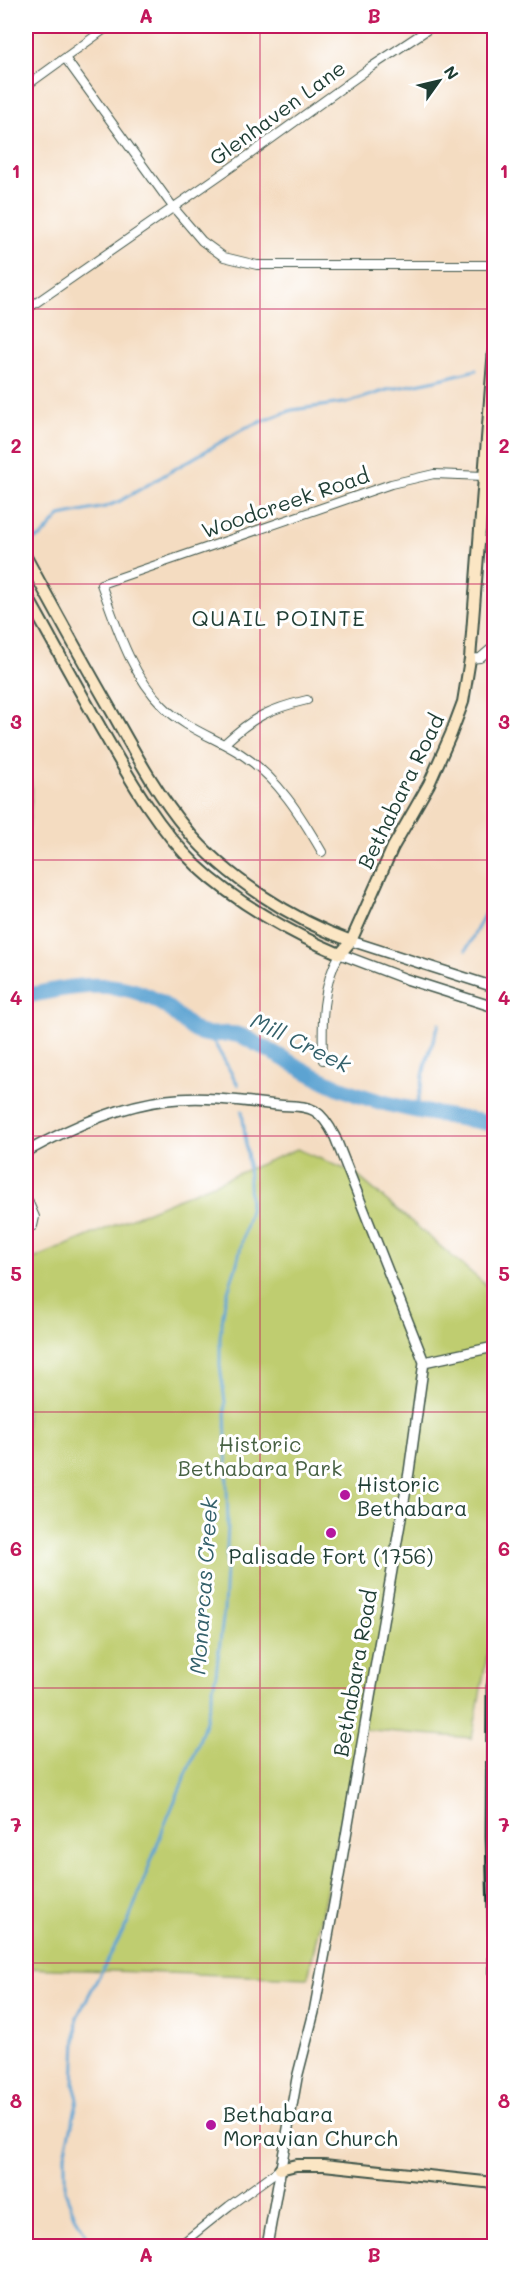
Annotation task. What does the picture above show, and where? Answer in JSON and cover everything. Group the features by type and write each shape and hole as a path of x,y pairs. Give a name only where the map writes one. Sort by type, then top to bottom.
{"main road":[{"name":"Bethabara Road","path":"340,954 351,941 393,847 429,784 463,702 470,659 495,348"},
{"path":"26,557 142,766 185,829 210,855 254,889 308,922 351,941"},
{"path":"26,594 127,775 172,840 198,868 245,903 300,937 340,954"},
{"path":"280,2169 296,2165 324,2165 495,2183"}],"street":[{"path":"26,86 109,26"},
{"name":"Glenhaven Lane","path":"30,307 371,67 433,26"},
{"path":"65,58 173,207 202,241 224,257 257,265 495,265"},
{"name":"Woodcreek Road","path":"224,744 174,716 150,691 126,651 101,584 391,484 434,474 484,476"},
{"path":"470,659 480,658 495,646"},
{"path":"307,700 273,708 246,723 224,744 261,768 285,792 322,852"},
{"path":"351,941 495,987"},
{"path":"340,954 416,982 495,1007"},
{"name":"Bethabara Road","path":"323,1060 322,1018 332,967 340,954"},
{"name":"Bethabara Road","path":"26,1152 65,1130 107,1114 148,1102 169,1099 302,1106 320,1113 326,1119 424,1362 409,1472 338,1882 314,2012 297,2078 267,2247"},
{"path":"26,1196 35,1217 33,1226"},
{"path":"424,1362 495,1347"},
{"path":"179,2247 229,2206 280,2169"}],"green space":[{"path":"26,758 32,790 26,852"},
{"name":"Historic Bethabara Park","path":"297,1149 354,1173 494,1292 494,1618 472,1738 360,1729 308,1978 26,1968 26,1262"}],"waterway":[{"path":"35,539 41,537 60,516 105,507 120,501 245,428 292,410 350,402 387,390 476,370"},
{"path":"466,950 494,896"},
{"name":"Mill Creek","path":"26,996 61,989 95,986 129,990 146,995 162,1004 198,1032 242,1036 314,1076 364,1097 429,1113 494,1124"},
{"path":"416,1111 426,1062 439,1024"},
{"name":"Monarcas Creek","path":"210,1035 238,1085"},
{"name":"Monarcas Creek","path":"93,2246 75,2216 65,2191 65,2154 78,2099 74,2085 77,2017 128,1922 195,1753 206,1720 216,1674 224,1610 228,1525 225,1402 220,1366 220,1337 225,1301 250,1209 248,1160 242,1111"}],"railway":[{"path":"494,1636 487,1686 486,1836 494,2158"}],"place":[{"name":"Historic Bethabara","path":"345,1495"},
{"name":"Palisade Fort (1756)","path":"331,1533"},
{"name":"Bethabara Moravian Church","path":"211,2125"}],"district":[{"name":"QUAIL POINTE","path":"279,617"}]}
